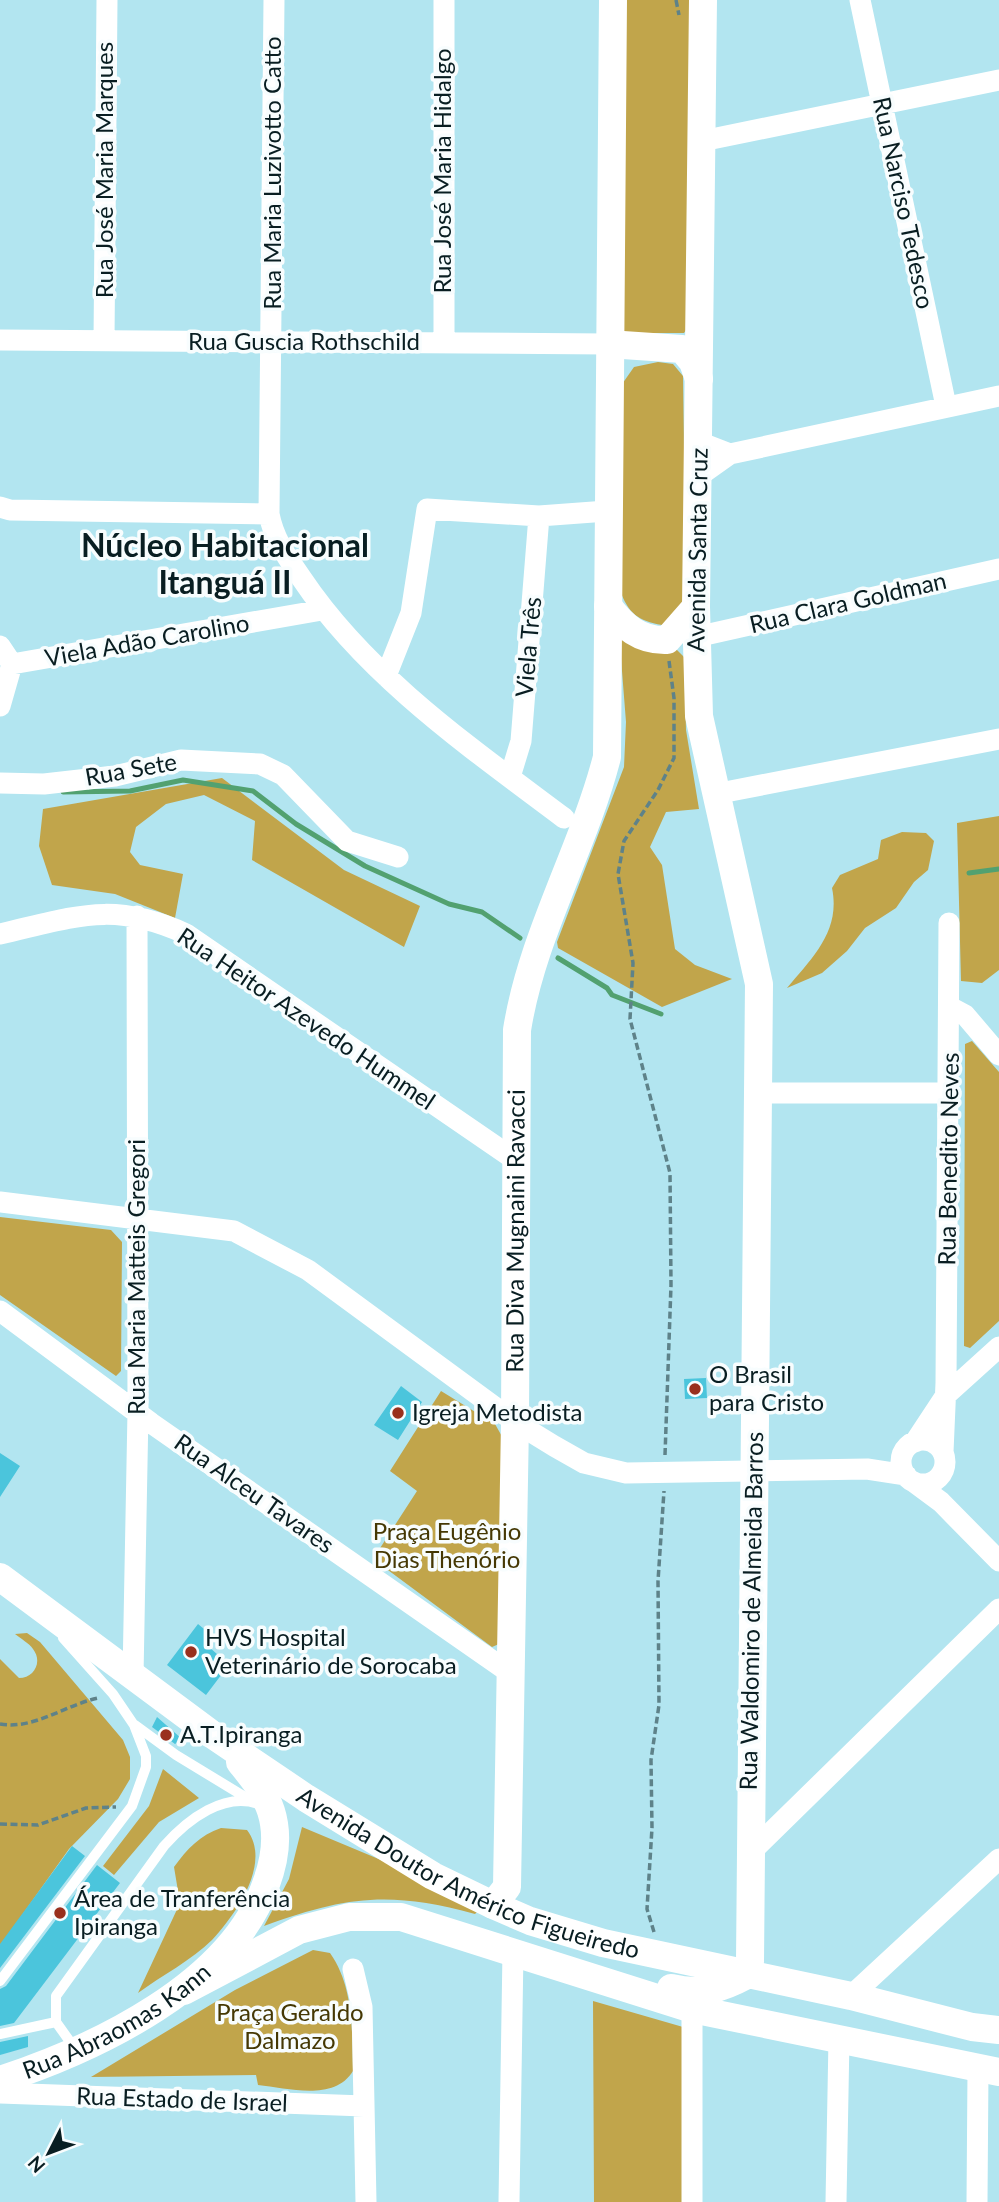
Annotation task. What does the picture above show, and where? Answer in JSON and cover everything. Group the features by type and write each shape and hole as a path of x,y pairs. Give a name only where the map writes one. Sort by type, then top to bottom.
{"main road":[{"path":"576,817 607,757 612,0"},
{"name":"Avenida Santa Cruz","path":"703,0 696,607 699,716 759,984 759,1093"},
{"path":"608,344 682,349 694,362 700,385"},
{"path":"608,383 626,362 640,351 682,349"},
{"path":"608,606 637,634 655,641 696,637"},
{"path":"667,640 696,607"},
{"name":"Rua Diva Mugnaini Ravacci","path":"493,1905 507,1887 515,1422 517,1030 523,996 576,817"},
{"name":"Rua Waldomiro de Almeida Barros","path":"754,1971 749,1854 759,1093"},
{"name":"Avenida Doutor Américo Figueiredo","path":"6,1581 102,1653 123,1685 210,1733 306,1798 422,1869 493,1905 530,1921 662,1957 754,1971 972,2027 999,2030"},
{"name":"Rua Abraomas Kann","path":"0,2080 78,2052 184,1991 238,1935 264,1891 275,1854 275,1825 260,1805 239,1761 210,1733"},
{"name":"Avenida Doutor Américo Figueiredo","path":"184,1991 299,1930 349,1917 401,1917 549,1961 692,2009 988,2071"},
{"path":"549,1961 687,1992 715,1990 754,1971"},
{"path":"851,1996 877,2029 918,2055"}],"street":[{"name":"Rua José Maria Marques","path":"104,341 107,0"},
{"name":"Rua Maria Luzivotto Catto","path":"274,0 270,513 274,538 322,610 353,646 510,777 576,817"},
{"name":"Rua José Maria Hidalgo","path":"443,342 444,0"},
{"name":"Rua Narciso Tedesco","path":"860,0 946,406"},
{"path":"702,141 999,80"},
{"name":"Rua Guscia Rothschild","path":"0,340 608,344"},
{"path":"699,476 730,454 999,396"},
{"path":"699,442 730,454"},
{"path":"0,507 10,510 270,513"},
{"path":"386,676 411,613 427,509 540,516 607,511"},
{"name":"Viela Três","path":"510,777 521,741 540,516"},
{"name":"Rua Clara Goldman","path":"696,637 999,569"},
{"name":"Viela Adão Carolino","path":"12,664 322,610"},
{"path":"0,646 12,664 0,706"},
{"path":"715,794 999,739"},
{"name":"Rua Sete","path":"0,783 44,784 115,776 181,760 260,764 283,775 347,841 398,857"},
{"name":"Rua Heitor Azevedo Hummel","path":"0,934 95,913 137,916 186,934 517,1161"},
{"name":"Rua Maria Matteis Gregori","path":"123,1685 134,1637 138,1411 137,916"},
{"name":"Rua Benedito Neves","path":"949,923 950,1093 946,1395 942,1483 962,1523"},
{"path":"950,1007 965,1015 999,1055"},
{"path":"759,1093 950,1093"},
{"path":"0,1202 234,1231 308,1270 515,1422 584,1463 626,1473 867,1469 928,1483 943,1461 934,1443 915,1441"},
{"name":"Rua Alceu Tavares","path":"0,1311 510,1673"},
{"path":"999,1347 946,1395 902,1456 910,1478 962,1523 999,1561"},
{"path":"749,1854 999,1609"},
{"path":"102,1653 117,1653 134,1637"},
{"path":"750,1788 764,1807 778,1810 796,1805"},
{"path":"851,1996 998,1862"},
{"path":"509,2202 513,1951"},
{"path":"354,1969 362,2007 366,2202"},
{"path":"692,2009 692,2202"},
{"path":"836,2202 839,2038"},
{"path":"976,2202 988,2071"},
{"name":"Rua Estado de Israel","path":"0,2093 364,2106"}],"lane":[{"path":"0,1981 132,1806 146,1767 146,1756 123,1685 6,1581"},
{"path":"134,1725 176,1755 260,1805"},
{"path":"78,2052 56,2022 56,1996 181,1826 226,1802 260,1805"},
{"path":"0,2034 56,2022"}],"path":[{"path":"676,0 680,22"},
{"path":"662,1957 647,1909 652,1828 652,1760 659,1705 658,1581 665,1472 671,1285 670,1173 630,1019 633,963 618,874 624,841 658,790 674,758 674,698 667,640"},
{"path":"0,1724 12,1726 40,1720 123,1685"},
{"path":"0,1824 38,1825 86,1808 132,1806"}],"green space":[{"path":"626,0 692,0 690,324 684,333 625,333 618,318"},
{"path":"658,362 673,364 683,376 686,592 679,615 662,625 635,615 620,590 620,387 634,367"},
{"path":"619,633 676,649 684,657 686,730 699,809 666,812 650,847 662,865 675,949 695,965 732,979 662,1007 558,948 557,942 624,767 626,722"},
{"path":"222,778 344,870 420,906 404,947 252,860 255,821 204,795 166,804 136,827 130,852 140,865 183,874 175,918 115,894 52,885 39,846 43,809"},
{"path":"999,816 999,970 982,983 961,981 957,823"},
{"path":"902,832 926,833 934,841 928,870 914,882 896,908 865,928 847,951 822,973 787,988 815,955 828,931 834,903 832,888 840,875 878,859 881,840"},
{"path":"972,1041 999,1072 999,1321 970,1348 964,1346 965,1044"},
{"path":"0,1217 111,1230 122,1242 121,1371 116,1376 0,1295"},
{"name":"Praça Eugênio Dias Thenório","path":"441,1391 495,1424 504,1440 499,1644 492,1647 373,1559 417,1491 390,1471"},
{"path":"27,1633 40,1642 123,1740 130,1757 130,1779 118,1799 69,1849 0,1946 0,1659 19,1678 33,1672 37,1664 36,1654 15,1634"},
{"path":"163,1769 199,1798 159,1822 114,1875 103,1866 149,1806"},
{"path":"302,1827 393,1865 477,1912 475,1914 418,1902 369,1900 320,1908 264,1926 289,1879"},
{"path":"221,1828 247,1830 254,1843 253,1872 248,1888 212,1940 138,1993 180,1903 174,1867 195,1843"},
{"name":"Praça Geraldo Dalmazo","path":"313,1950 330,1953 344,1980 348,1995 353,2071 345,2081 334,2087 310,2091 258,2085 256,2075 91,2077 235,1990"},
{"path":"593,2001 683,2027 682,2202 594,2202"}],"building":[{"name":"O Brasil para Cristo","path":"706,1378 707,1398 685,1399 684,1379"},
{"name":"Igreja Metodista","path":"401,1386 422,1402 398,1440 374,1425"},
{"path":"0,1453 20,1466 0,1497"},
{"path":"198,1624 215,1638 209,1647 226,1662 223,1668 225,1670 206,1695 167,1665"},
{"name":"A.T.Ipiranga","path":"157,1717 182,1739 175,1744 152,1727"},
{"path":"72,1846 85,1856 0,1968 0,1944"},
{"path":"97,1865 120,1883 14,2023 0,2026 0,1989 6,1986"},
{"path":"28,2036 28,2047 0,2055 0,2042"}],"waterway":[{"path":"63,792 130,791 183,780 253,791 296,824 365,866 449,904 482,912 520,938"},
{"path":"969,873 999,869"},
{"path":"558,958 607,988 612,995 661,1014"}],"place":[{"name":"O Brasil para Cristo","path":"695,1389"},
{"name":"Igreja Metodista","path":"398,1413"},
{"name":"HVS Hospital Veterinário de Sorocaba","path":"191,1652"},
{"name":"A.T.Ipiranga","path":"166,1735"},
{"name":"Área de Tranferência Ipiranga","path":"60,1913"}],"district":[{"name":"Núcleo Habitacional Itanguá II","path":"225,564"}]}
